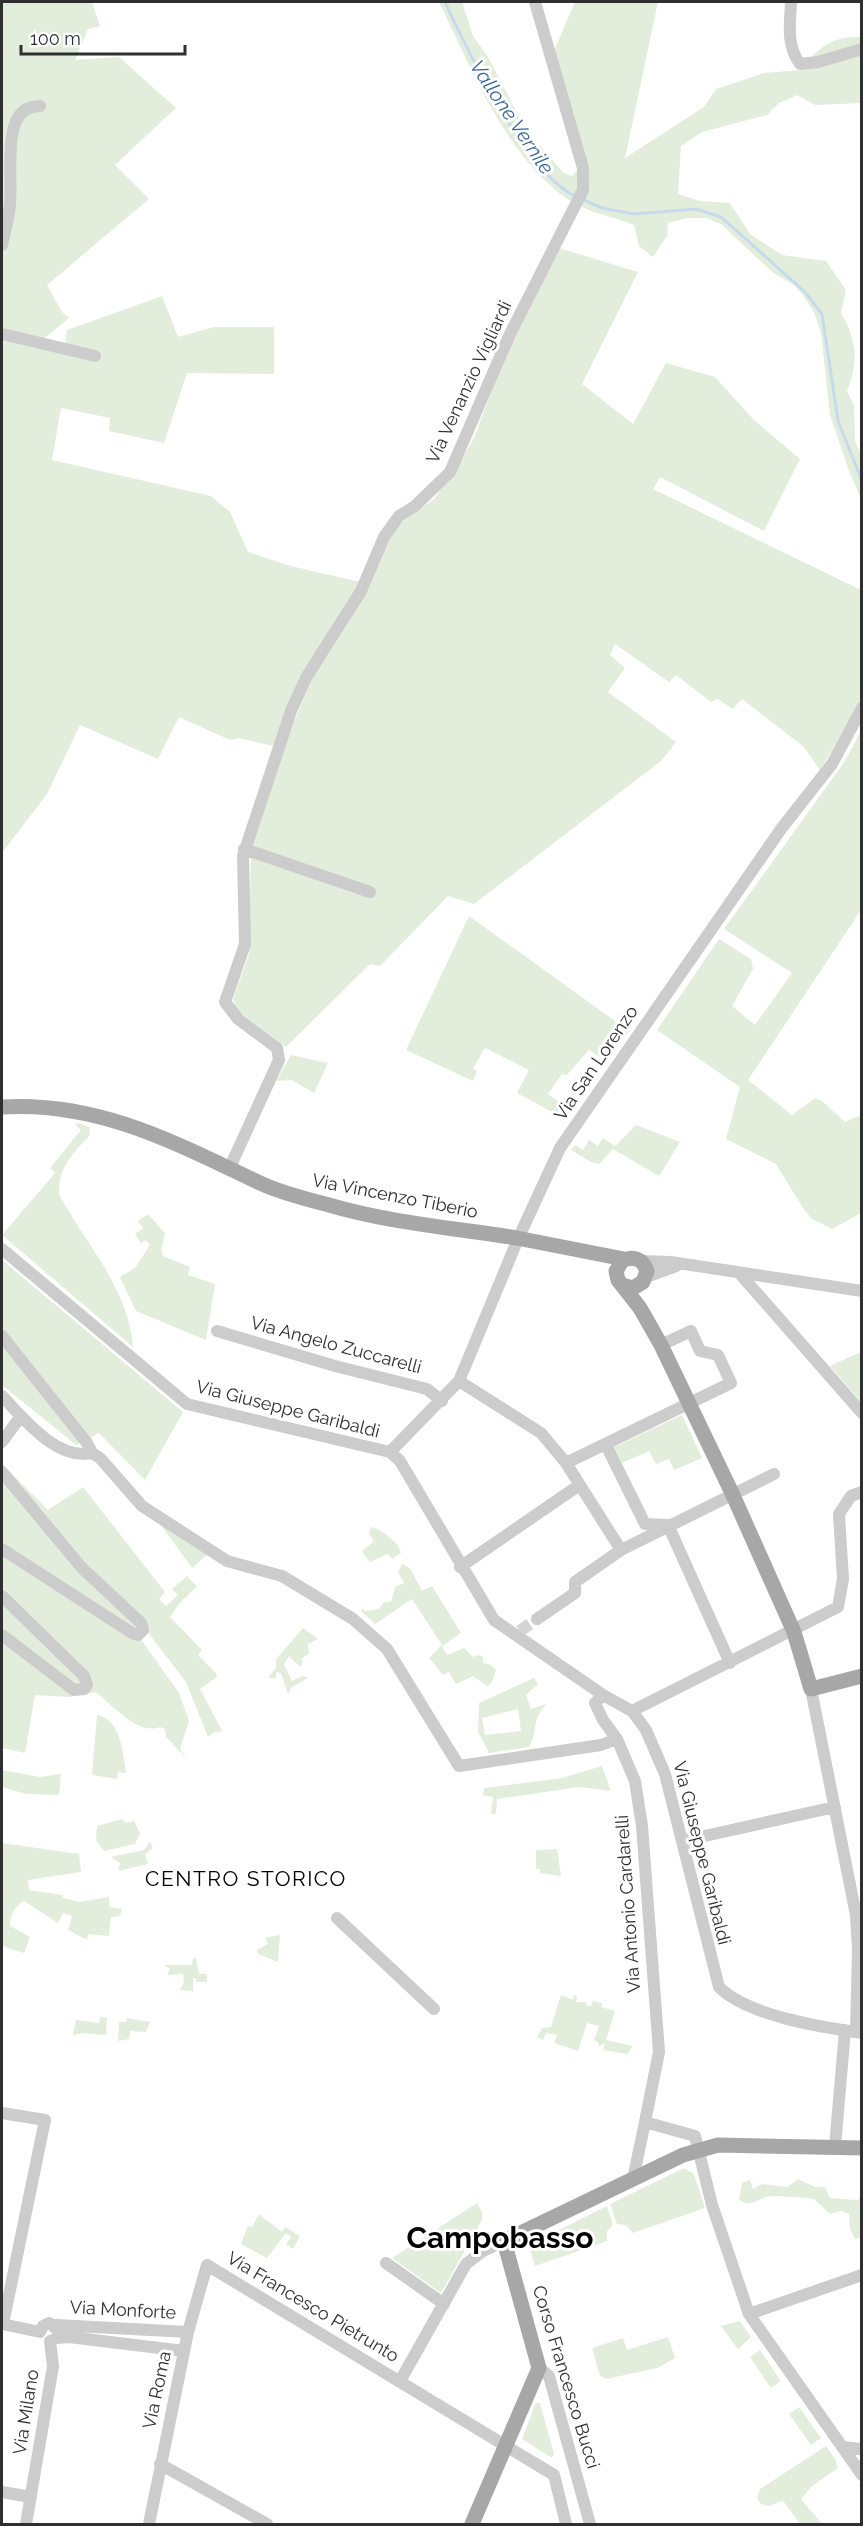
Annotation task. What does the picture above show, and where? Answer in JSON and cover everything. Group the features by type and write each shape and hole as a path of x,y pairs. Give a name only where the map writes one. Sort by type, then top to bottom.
{"main road":[{"name":"Via Vincenzo Tiberio","path":"2,1107 34,1106 111,1118 178,1142 261,1184 333,1206 430,1226 518,1239 624,1259"},
{"name":"Via Vincenzo Tiberio","path":"2,1115 52,1110"},
{"name":"Via Vincenzo Tiberio","path":"566,1248 604,1265 619,1280 640,1308 661,1345 732,1493 794,1632 811,1689"},
{"path":"640,1308 645,1280 646,1268 641,1261 633,1258 624,1259 618,1266 619,1280 633,1287 645,1280"},
{"path":"811,1689 861,1676"},
{"path":"504,2241 633,2179 700,2150 718,2145 861,2148"},
{"name":"Corso Francesco Bucci","path":"504,2241 539,2368"},
{"path":"472,2524 539,2368"}],"street":[{"name":"Via Venanzio Vigliardi","path":"231,1167 279,1060 276,1048 238,1019 225,1002 245,944 244,849 291,711 307,676 361,591 384,537 399,516 416,506 450,472 510,334 583,190 583,168 535,2"},
{"path":"791,2 792,53 800,64 818,62 861,50"},
{"path":"2,245 10,202 3,135 14,111 25,106 40,106"},
{"path":"2,334 94,356"},
{"name":"Via San Lorenzo","path":"390,1452 459,1382 518,1239 560,1148 770,844 831,764 861,708"},
{"path":"244,849 370,892"},
{"name":"Via Giuseppe Garibaldi","path":"2,1249 187,1404 390,1452 400,1461 460,1567 494,1620 517,1633 603,1695 632,1711 657,1751 719,1987 729,1998 748,2008 854,2032"},
{"path":"641,1261 861,1291"},
{"path":"645,1280 680,1265"},
{"path":"741,1275 861,1413"},
{"name":"Via Angelo Zuccarelli","path":"217,1331 427,1389 442,1401"},
{"path":"566,1463 731,1383 718,1355 700,1351 691,1331 661,1345"},
{"path":"2,1336 87,1443 92,1454"},
{"path":"459,1382 541,1434 566,1463 578,1486 621,1550"},
{"path":"2,1396 21,1416 63,1451 80,1456 92,1454 100,1458 142,1506 216,1555 257,1571 282,1576 353,1619 377,1637 387,1649 459,1766 602,1745 617,1739"},
{"path":"2,1442 21,1416"},
{"path":"606,1445 645,1524 669,1525"},
{"path":"2,1472 82,1568 141,1623 143,1630 138,1635 132,1633 2,1550"},
{"path":"537,1619 575,1593 575,1582 621,1550 774,1474"},
{"path":"460,1567 578,1486"},
{"path":"632,1711 794,1632 838,1607 843,1579 839,1514 851,1496 861,1492"},
{"path":"669,1525 730,1663"},
{"path":"2,1596 84,1676 87,1685 84,1689 74,1690 2,1635"},
{"path":"811,1689 859,1916 854,2032 836,2147"},
{"name":"Via Antonio Cardarelli","path":"603,1695 595,1703 603,1720 617,1739 635,1781 638,1795 659,2052 633,2179"},
{"path":"682,1841 835,1808"},
{"path":"337,1918 434,2009"},
{"path":"2,2113 45,2120 2,2324"},
{"path":"645,2122 695,2136 712,2205 749,2314 861,2475"},
{"path":"400,2381 466,2264 483,2251 504,2241"},
{"path":"386,2263 444,2304"},
{"name":"Via Roma","path":"149,2524 159,2464 188,2332 207,2265"},
{"name":"Via Francesco Pietrunto","path":"207,2265 554,2475"},
{"path":"749,2314 861,2276"},
{"name":"Via Monforte","path":"2,2324 69,2337 184,2352"},
{"name":"Via Monforte","path":"50,2334 188,2332"},
{"name":"Via Milano","path":"26,2524 53,2366 50,2334"},
{"name":"Corso Francesco Bucci","path":"539,2368 549,2376 590,2524"},
{"path":"842,2447 861,2449"},
{"path":"159,2464 267,2524"},
{"path":"566,2524 554,2475 575,2470"},
{"path":"2,2492 31,2497"}],"green space":[{"path":"2,2 92,2 100,26 88,29 75,60 119,57 176,108 115,165 149,199 47,285 62,312 69,318 45,338 65,344 67,330 162,296 178,337 214,327 274,327 274,374 187,373 164,443 109,431 110,418 61,408 52,460 211,496 230,512 248,552 291,566 360,582 273,746 238,738 230,740 179,717 158,759 80,725 47,794 2,853"},
{"path":"439,2 462,2 473,36 488,57 527,132 564,173 572,176 580,167 589,180 553,53 575,2 658,2 625,158 704,107 716,89 764,73 801,70 826,44 842,38 861,37 861,103 815,105 797,95 779,103 767,115 702,132 681,146 678,194 700,201 730,203 750,234 782,255 826,261 846,290 841,313 850,332 854,351 855,361 847,391 854,405 855,441 861,454 861,499 830,415 821,333 814,312 802,294 794,285 772,272 721,224 706,218 686,218 668,223 667,236 653,257 639,246 634,225 591,211 566,198 544,180 507,134 477,81"},
{"path":"559,248 638,272 582,384 633,424 666,363 715,377 754,420 800,459 764,531 660,477 653,489 861,590 862,700 820,770 804,747 742,699 733,709 718,699 711,702 676,675 669,682 615,644 610,655 625,668 608,692 676,742 661,761 474,904 448,896 380,966 370,964 286,1047 238,1011 233,999 249,954 251,844 283,748 318,665 387,538 400,523 434,499 474,438 504,358"},
{"path":"861,731 861,910 748,1080 792,1115 815,1098 822,1101 845,1122 861,1115 861,1213 832,1229 812,1219 776,1164 726,1139 740,1087 657,1030 719,939 751,959 753,969 732,1006 755,1025 792,973 724,929 845,761"},
{"path":"469,916 629,1031 606,1061 589,1050 567,1075 562,1074 548,1094 572,1111 565,1119 517,1093 529,1070 485,1048 473,1068 477,1071 473,1081 406,1050"},
{"path":"291,1055 328,1063 314,1093 292,1080 276,1081"},
{"path":"78,1123 89,1127 90,1135 64,1169 59,1194 115,1286 129,1325 133,1347 2,1235 55,1173 50,1168 81,1130 75,1125"},
{"path":"636,1125 680,1142 659,1176 613,1149 599,1164 571,1150 575,1145 583,1150 589,1140 598,1146 603,1138 615,1146"},
{"path":"148,1214 165,1233 161,1250 163,1256 190,1267 188,1275 215,1284 206,1340 136,1311 120,1277 135,1268 150,1245 146,1240 141,1243 135,1234 143,1228 138,1221"},
{"path":"2,1260 183,1412 145,1480 99,1433 76,1445 2,1385"},
{"path":"861,1352 861,1402 830,1366"},
{"path":"682,1415 702,1458 674,1470 669,1459 656,1464 649,1451 622,1463 614,1447"},
{"path":"2,1464 48,1510 83,1487 165,1592 159,1599 166,1606 178,1595 172,1589 187,1576 197,1586 170,1617 202,1650 198,1655 216,1673 217,1677 200,1689 222,1731 208,1737 186,1682 146,1630 140,1638 179,1693 189,1721 180,1749 187,1759 166,1737 165,1729 160,1727 152,1729 134,1723 96,1692 68,1697 35,1695 25,1753 2,1748"},
{"path":"158,1521 208,1554 192,1568"},
{"path":"371,1527 389,1537 401,1553 392,1559 388,1554 370,1562 362,1551 374,1541 369,1534"},
{"path":"402,1564 410,1568 422,1591 432,1586 461,1633 442,1646 447,1655 464,1648 473,1657 478,1655 483,1657 483,1663 491,1665 496,1670 492,1682 487,1686 473,1676 456,1684 449,1672 443,1675 429,1658 442,1645 412,1599 375,1624 361,1611 362,1608 365,1611 379,1609 384,1602 391,1602 395,1587 404,1583 398,1572"},
{"path":"303,1628 318,1639 308,1644 309,1654 301,1659 303,1662 300,1667 289,1656 284,1664 292,1681 303,1676 308,1678 292,1687 288,1694 281,1673 276,1672 276,1678 268,1678 276,1668 276,1659"},
{"path":"534,1678 538,1684 526,1695 531,1709 546,1704 536,1721 529,1747 489,1753 478,1732 479,1703","holes":["518,1709 521,1731 485,1735 482,1718"]},
{"path":"97,1715 111,1723 122,1747 126,1773 118,1772 117,1779 92,1775"},
{"path":"602,1766 611,1791 579,1787 497,1799 496,1814 491,1814 493,1797 483,1795 484,1788 562,1778"},
{"path":"2,1770 40,1777 61,1774 59,1795 26,1794 2,1787"},
{"path":"122,1819 126,1823 134,1821 140,1833 135,1844 104,1851 96,1840 97,1826"},
{"path":"150,1842 153,1848 145,1854 148,1864 118,1871 120,1863 111,1857 144,1850"},
{"path":"2,1843 79,1854 81,1872 28,1880 29,1890 62,1895 63,1898 79,1902 109,1897 109,1907 122,1909 120,1916 111,1917 109,1936 88,1934 87,1940 68,1930 72,1916 63,1913 58,1923 24,1901 12,1915 10,1926 30,1937 24,1953 2,1946"},
{"path":"557,1849 561,1876 540,1873 540,1869 536,1869 536,1850"},
{"path":"280,1935 278,1962 258,1954 257,1950 268,1944 265,1938"},
{"path":"193,1958 196,1958 199,1974 207,1974 207,1982 196,1982 197,1979 193,1978 193,1991 180,1990 184,1982 183,1974 167,1975 170,1969 165,1965 192,1965"},
{"path":"561,1995 573,2000 574,1995 577,1996 576,2002 586,2002 586,2005 591,2006 593,2001 602,2003 601,2007 615,2011 606,2040 632,2046 628,2054 603,2050 605,2043 598,2047 599,2043 594,2040 599,2026 587,2023 578,2051 554,2043 557,2035 546,2033 543,2040 537,2037 542,2028 551,2027"},
{"path":"100,2017 107,2018 106,2035 84,2033 73,2035 76,2020 99,2023"},
{"path":"127,2018 150,2022 146,2032 130,2031 129,2039 118,2041 119,2022 126,2022"},
{"path":"684,2168 694,2174 705,2208 633,2233 626,2225 617,2224 610,2204"},
{"path":"798,2179 815,2187 825,2187 830,2198 857,2200 861,2198 861,2238 855,2239 850,2229 849,2214 841,2211 830,2214 814,2199 769,2196 746,2203 739,2199 742,2183 750,2180 753,2189 762,2184 788,2187"},
{"path":"477,2203 482,2212 482,2220 441,2293 392,2258"},
{"path":"607,2206 613,2225 607,2231 607,2241 535,2266 531,2253 533,2243"},
{"path":"259,2214 282,2232 285,2227 300,2236 293,2249 286,2244 291,2237 286,2233 267,2258 241,2244 248,2226 252,2227"},
{"path":"740,2321 751,2337 738,2349 721,2326"},
{"path":"668,2337 675,2358 657,2368 606,2379 600,2376 592,2348 623,2338 627,2350"},
{"path":"760,2350 781,2381 771,2388 750,2357"},
{"path":"536,2403 540,2403 554,2454 552,2458 522,2439"},
{"path":"799,2407 821,2438 811,2445 789,2414"},
{"path":"826,2446 838,2468 812,2486 801,2499 822,2524 800,2524 784,2502 780,2501 770,2506 761,2504 757,2498 760,2489"}],"waterway":[{"name":"Vallone Vernile","path":"445,2 483,79 519,138 557,183 575,196"},
{"name":"Vallone Vernile","path":"581,199 602,208 634,214 696,209 721,217 805,292 822,314 838,421 862,481"}],"tunnel":[{"path":"520,1631 537,1619"}],"district":[{"name":"CENTRO STORICO","path":"246,1879"},
{"name":"Campobasso","path":"500,2238"}]}
